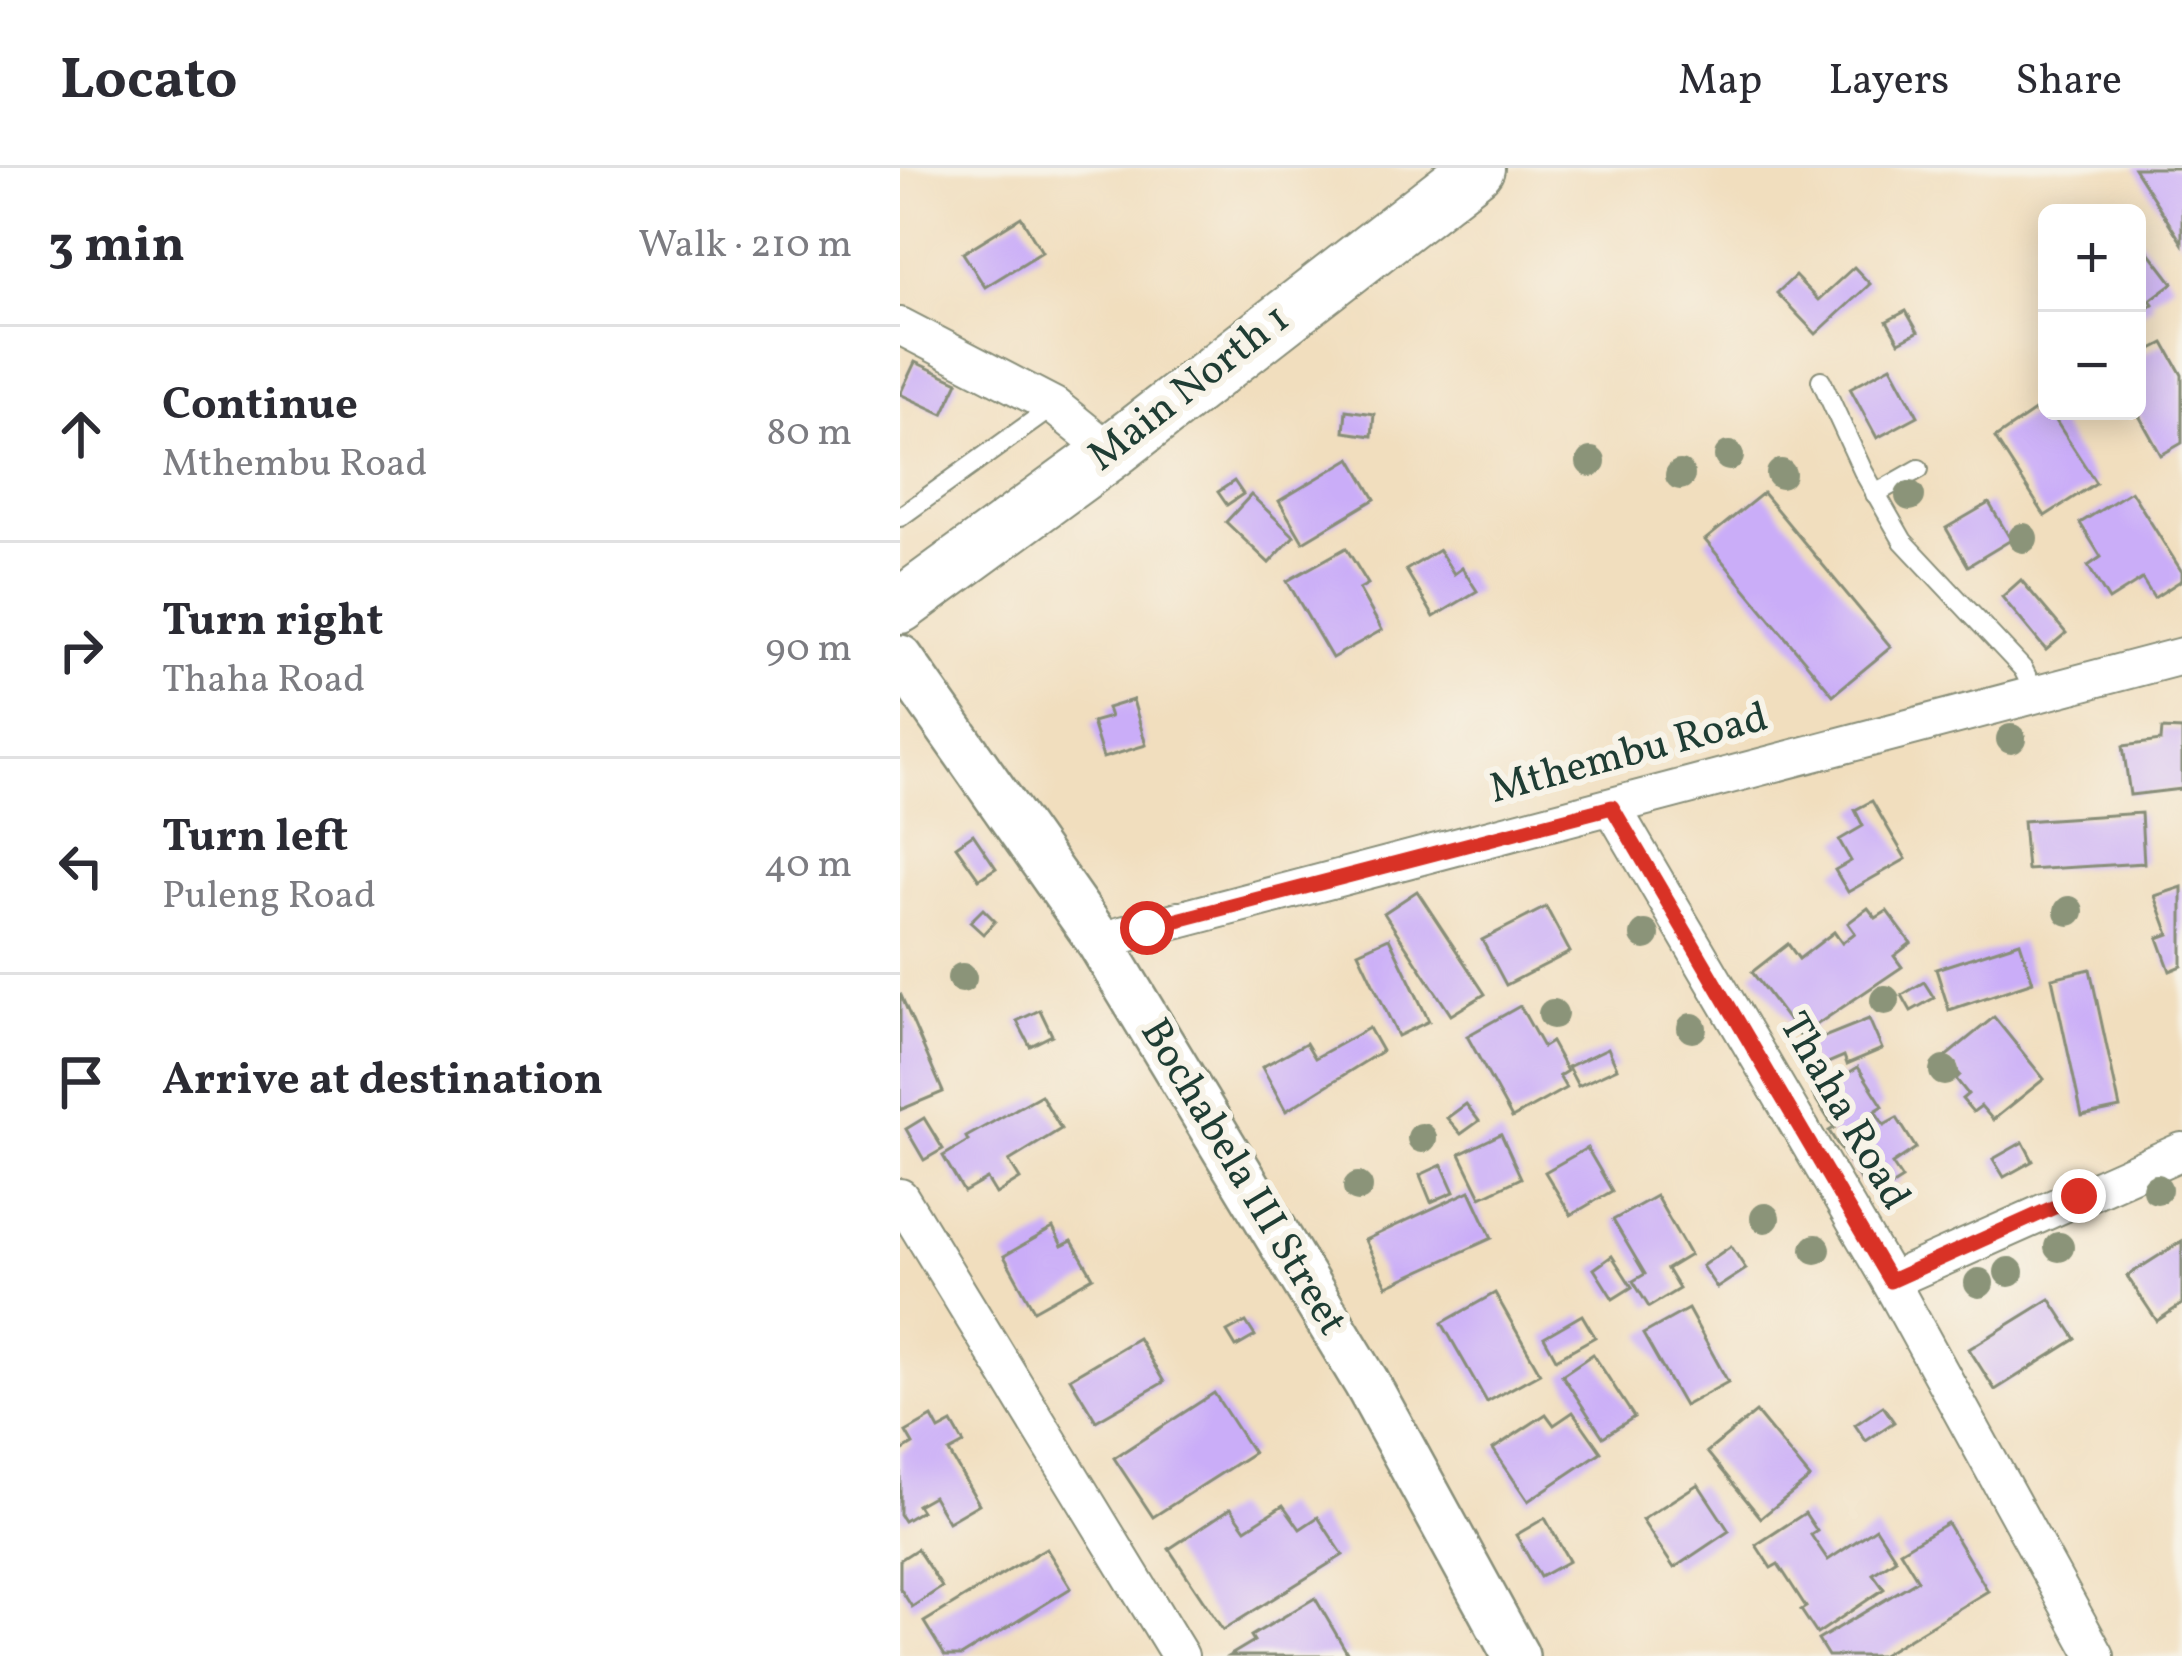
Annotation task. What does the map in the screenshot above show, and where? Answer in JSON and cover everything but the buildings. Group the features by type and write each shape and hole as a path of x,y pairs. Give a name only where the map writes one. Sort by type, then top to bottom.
{"main road":[{"name":"Main North 1","path":"900,606 1111,452 1477,168"}],"street":[{"path":"900,326 1054,406 1111,452"},
{"name":"Mthembu Road","path":"1099,940 2182,656"},
{"name":"Bochabela III Street","path":"900,658 1099,940 1366,1382 1516,1656"},
{"name":"Thaha Road","path":"1612,807 1890,1281 2096,1656"},
{"path":"1890,1281 2182,1151"},
{"path":"900,1197 1180,1656"}],"lane":[{"path":"1821,380 1875,494 1903,541 2023,669 2036,694"},
{"path":"900,517 1054,406"},
{"path":"1875,494 1919,469"}],"route":[{"path":"1147,928 1612,807 1890,1281 2079,1196"}]}
